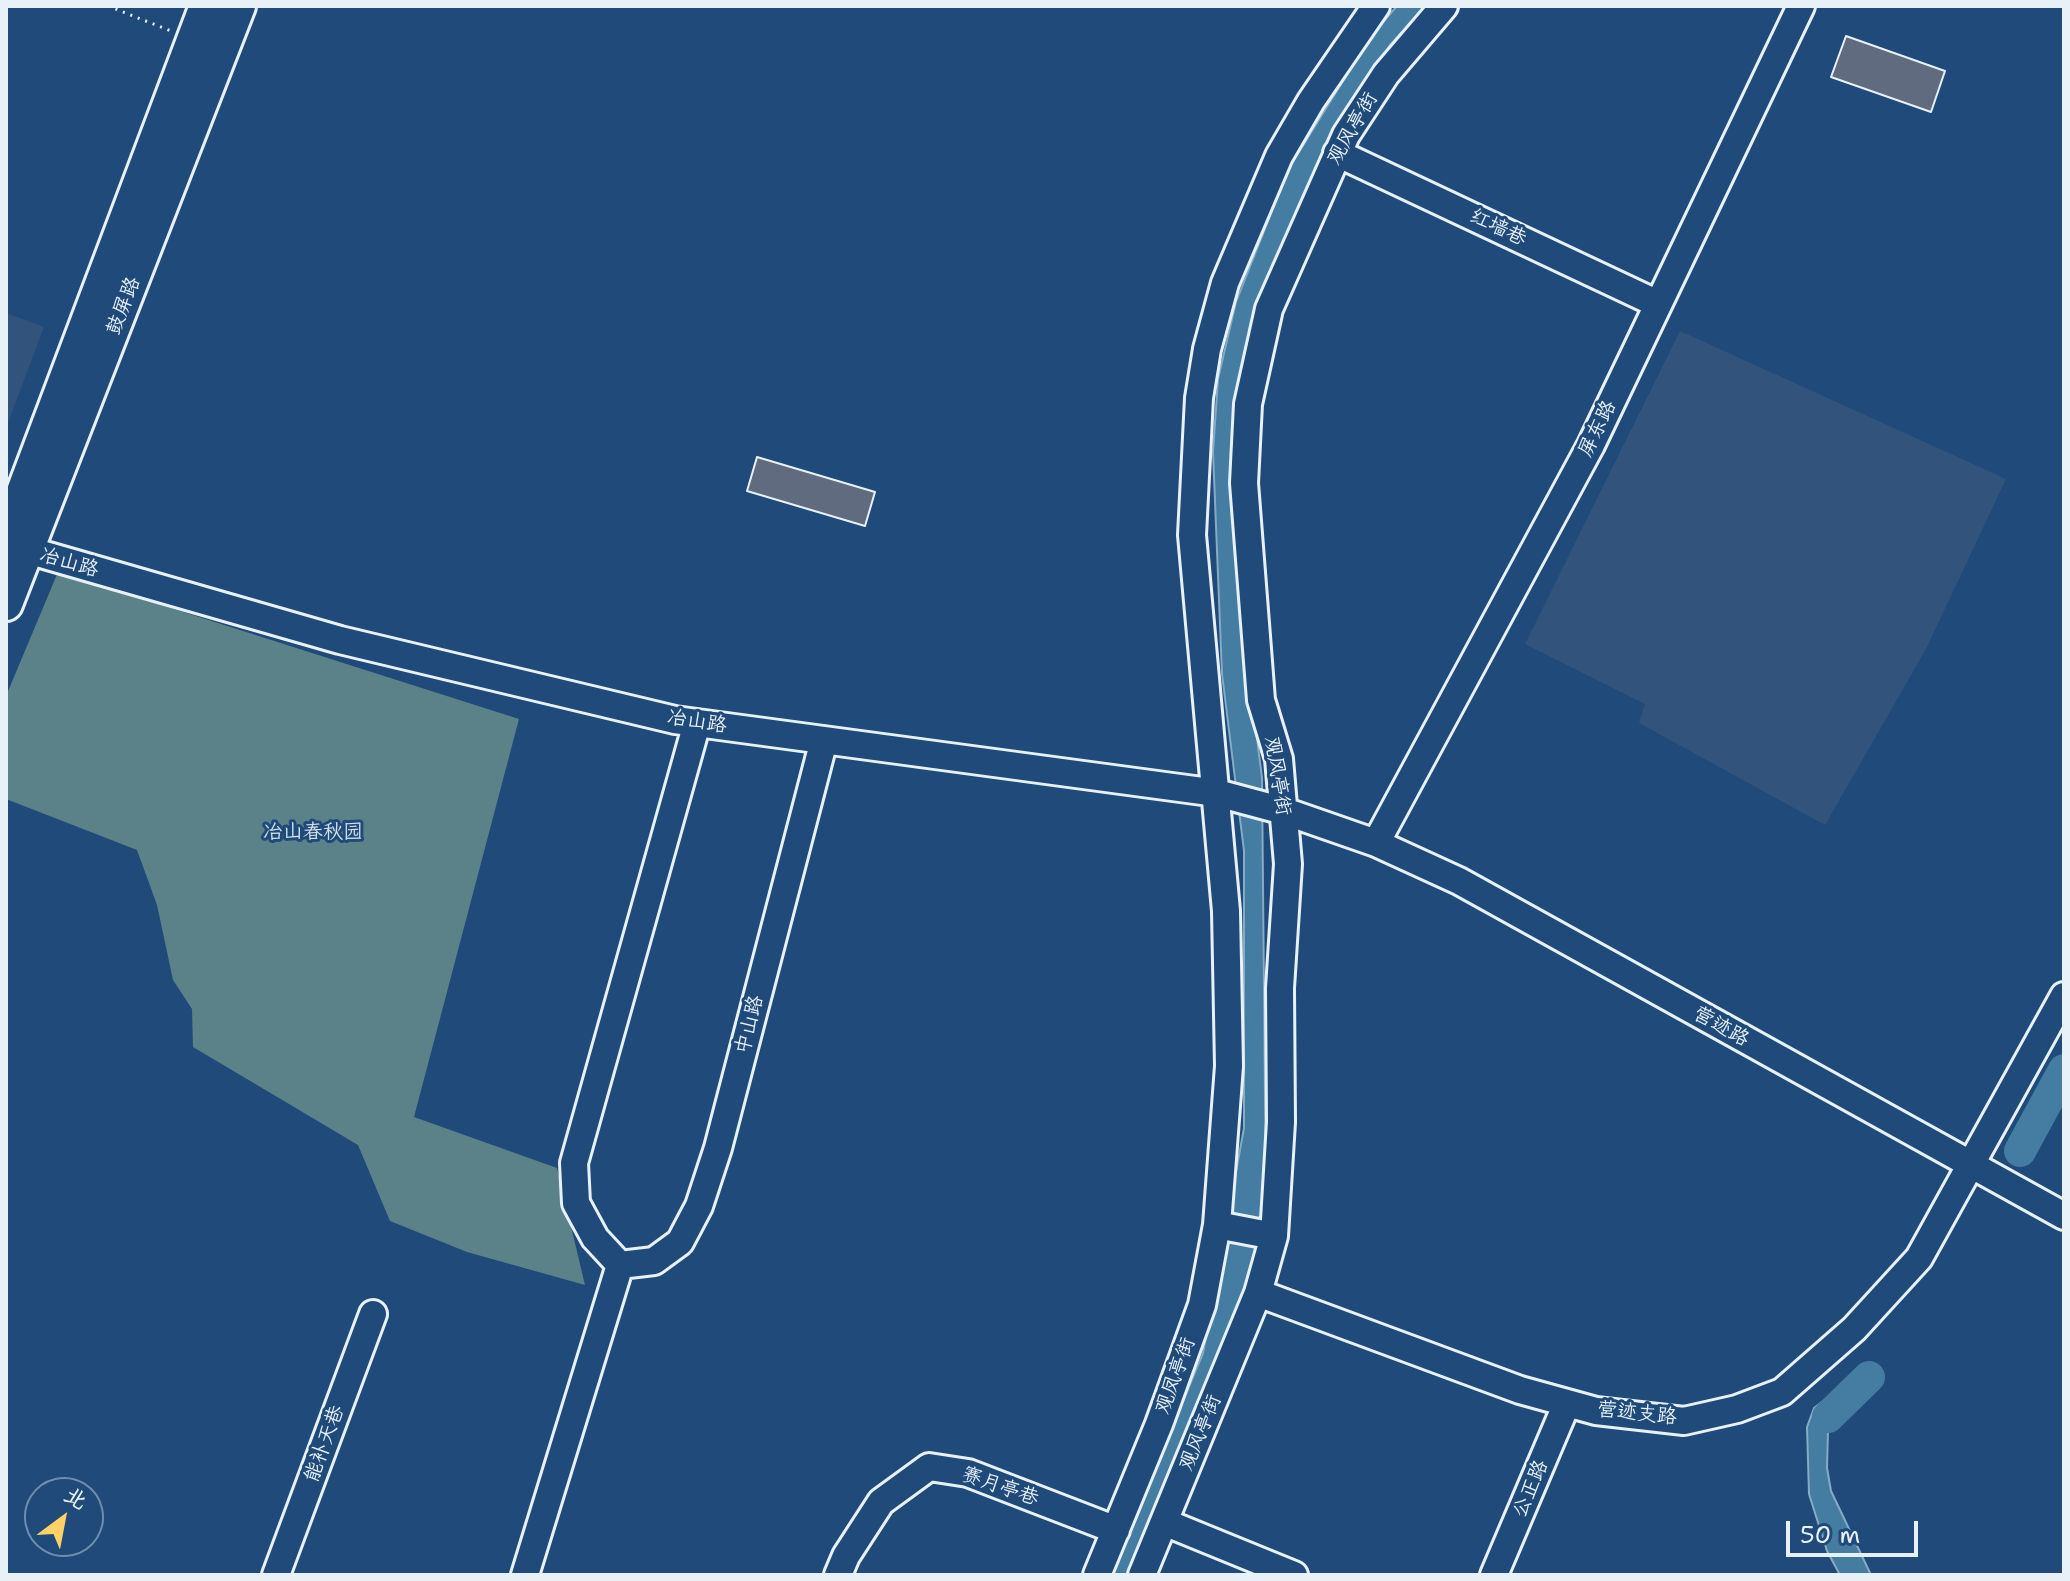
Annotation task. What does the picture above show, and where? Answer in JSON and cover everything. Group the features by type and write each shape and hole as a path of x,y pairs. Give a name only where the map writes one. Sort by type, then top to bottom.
{"main road":[{"name":"鼓屏路","path":"6,604 13,544 206,6"},
{"name":"鼓屏路","path":"13,544 239,6"}],"street":[{"path":"1217,793 1195,601 1192,535 1196,437 1207,349 1225,283 1279,156 1311,101 1376,6"},
{"name":"观风亭街","path":"1142,1575 1258,1293 1274,1236 1281,1122 1280,988 1288,864 1279,759 1261,700 1244,483 1248,404 1269,309 1337,153 1386,74 1444,6"},
{"name":"屏东路","path":"1376,843 1591,445 1801,6"},
{"name":"红墙巷","path":"1337,153 1658,304"},
{"name":"冶山路","path":"13,544 340,640 697,723 1217,793 1284,811 1376,843"},
{"path":"525,1575 620,1265 595,1238 576,1203 574,1163 697,723"},
{"name":"中山路","path":"620,1265 654,1261 680,1242 699,1206 718,1148 824,740"},
{"name":"观凤亭街","path":"1097,1575 1202,1305 1217,1225 1229,1066 1226,911 1217,793"},
{"name":"营迹路","path":"1376,843 1459,881 2064,1216"},
{"name":"营迹支路","path":"1258,1293 1520,1390 1567,1403 1642,1419 1684,1421 1737,1409 1782,1392 1854,1329 1919,1258 2064,996"},
{"path":"1217,1225 1274,1236"},
{"name":"能补天巷","path":"276,1575 373,1314"},
{"name":"公正路","path":"1494,1575 1567,1403"},
{"name":"赛月亭巷","path":"838,1575 846,1556 881,1502 929,1467 968,1473 1116,1530"},
{"path":"1164,1522 1294,1575"}],"path":[{"path":"108,6 193,40"}],"shaded area":[{"path":"1397,6 1426,6 1390,45 1350,107 1315,173 1234,488 1238,589 1262,778 1266,1206 1242,1311 1135,1575 1111,1575 1203,1353 1244,1128 1244,851 1222,674 1213,452 1218,379 1236,302 1289,168 1371,36"},
{"path":"6,313 44,327 6,428"},
{"path":"1680,331 2006,479 1926,649 1825,825 1639,723 1645,704 1525,644"},
{"path":"1851,1380 1865,1397 1837,1417 1828,1431 1827,1468 1831,1491 1871,1575 1840,1575 1827,1551 1809,1494 1807,1427 1814,1408"}],"green space":[{"name":"冶山春秋园","path":"58,572 519,719 414,1117 557,1168 585,1285 467,1252 390,1221 358,1145 193,1047 192,1009 173,980 157,905 137,850 6,799 6,696"}],"building":[{"path":"1846,36 1945,71 1931,112 1831,77"},
{"path":"757,457 875,492 865,526 747,491"}],"waterway":[{"path":"2020,1151 2064,1070"},
{"path":"1828,1417 1869,1377"}]}
